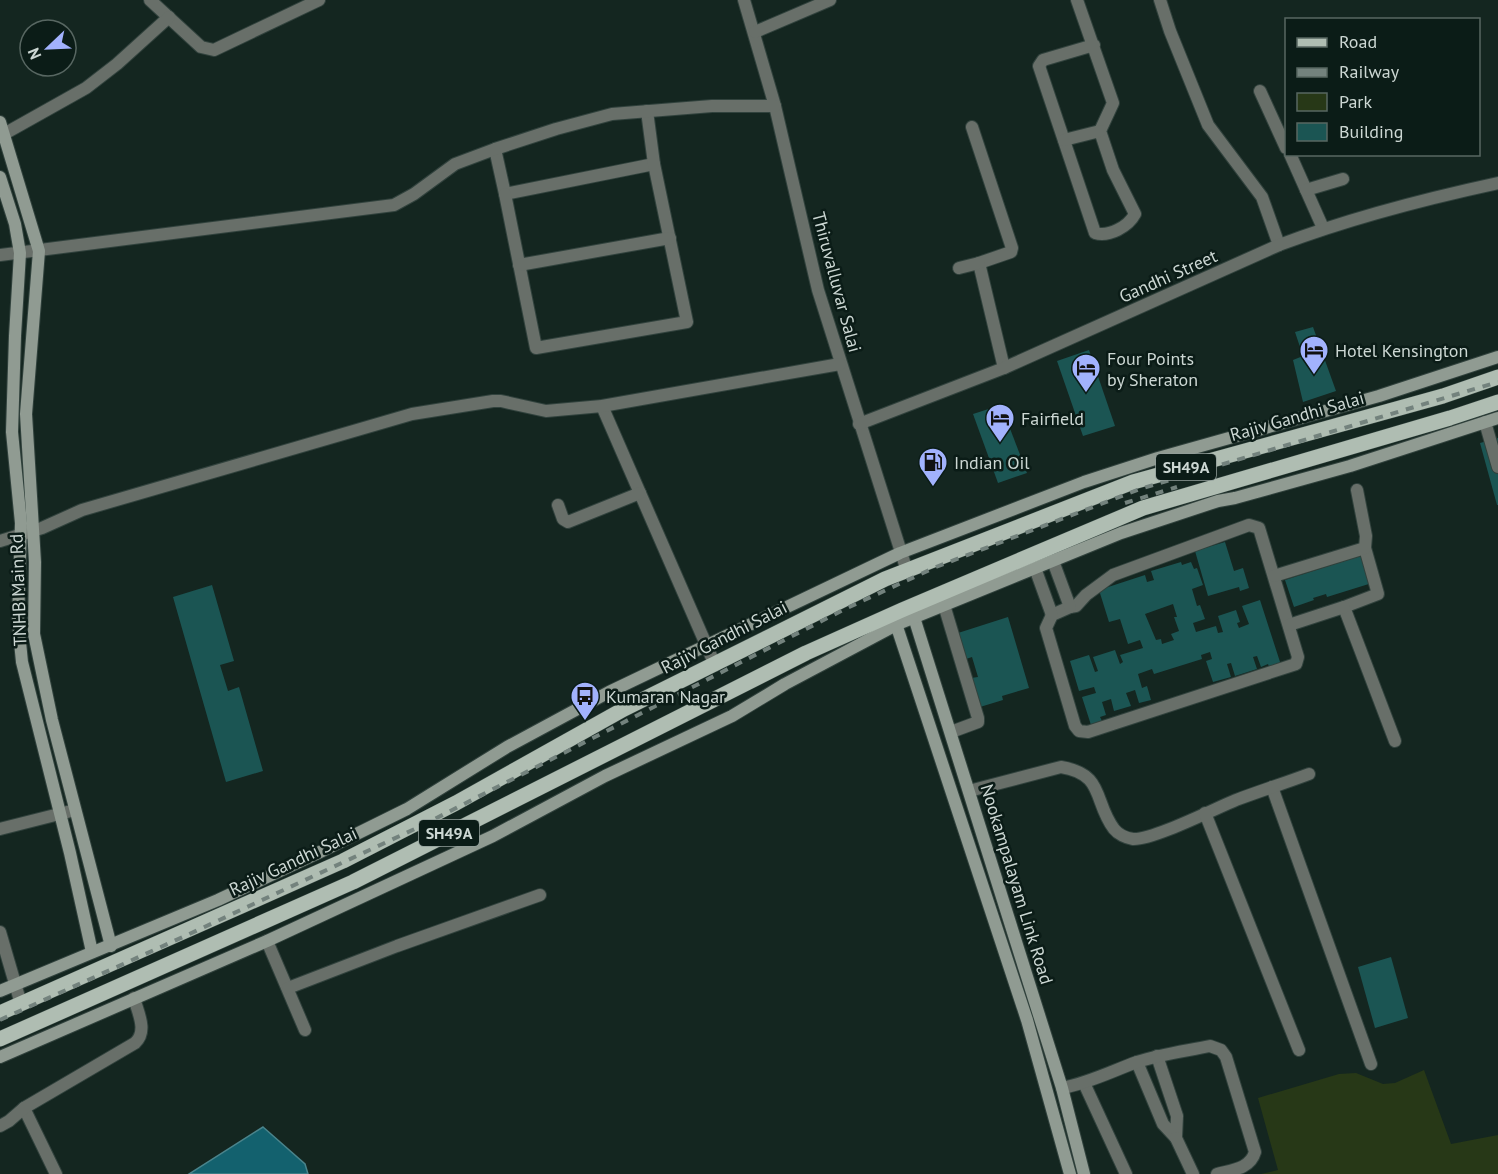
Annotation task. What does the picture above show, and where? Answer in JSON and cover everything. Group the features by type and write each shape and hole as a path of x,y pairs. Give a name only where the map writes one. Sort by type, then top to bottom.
{"main road":[{"name":"Rajiv Gandhi Salai","path":"0,1013 343,861 456,803 624,709 882,580 1133,482 1431,399 1498,377"},
{"name":"SH49A","path":"0,1039 353,882 806,653 912,612 1143,508 1498,402"},
{"path":"397,833 408,854"}],"street":[{"path":"150,0 201,47 214,50 319,0"},
{"name":"Thiruvalluvar Salai","path":"744,0 775,106 818,290 907,571"},
{"path":"755,32 830,0"},
{"path":"1077,0 1094,45 1113,103 1100,131 1113,170 1134,214 1130,222 1103,235 1095,233 1039,66 1043,60 1094,45"},
{"path":"1160,0 1208,125 1262,197 1279,245"},
{"path":"2,128 86,88 117,64 169,17"},
{"path":"1260,91 1285,144"},
{"path":"0,255 394,205 414,194 455,164 495,148 612,114 712,106 775,106"},
{"path":"495,148 536,348 687,322 654,164 647,111"},
{"path":"959,268 1011,252 1012,248 972,127"},
{"name":"TNHB Main Rd","path":"2,128 39,251 26,414 34,530 34,634 52,720 111,946"},
{"path":"1064,140 1100,131"},
{"path":"1291,156 1323,228"},
{"path":"505,195 654,164"},
{"name":"TNHB Main Rd","path":"0,177 15,224 20,253 12,432 21,533 18,635 22,662 92,952"},
{"path":"1306,190 1343,179"},
{"name":"Gandhi Street","path":"859,424 1004,368 1279,245 1323,228 1441,195 1497,185"},
{"path":"519,265 670,238"},
{"path":"979,263 1004,368"},
{"path":"0,991 218,900 407,809 507,747 550,726 609,692 900,553 1084,482 1158,458 1379,396 1498,357"},
{"path":"0,541 82,510 412,414 493,401 546,411 602,406 840,364"},
{"path":"602,406 715,665"},
{"path":"912,612 944,605 1121,533 1218,501 1350,466 1498,418"},
{"path":"1485,422 1498,467"},
{"path":"1289,626 1378,594 1365,548 1366,536 1357,490"},
{"path":"558,505 563,519 568,522 640,493"},
{"path":"1249,525 1259,528 1274,576 1298,657 1296,664 1088,732 1079,732 1075,726 1046,628 1052,615 1076,606 1113,574 1249,525"},
{"path":"1274,576 1365,548"},
{"path":"1053,561 1070,607"},
{"path":"1035,568 1052,615"},
{"path":"944,605 978,718 978,722 951,732"},
{"path":"1344,607 1395,741"},
{"name":"Nookampalayam Link Road","path":"912,612 1062,1088 1084,1174"},
{"path":"0,1057 267,941 493,836 596,781 732,716 895,619"},
{"name":"Nookampalayam Link Road","path":"895,619 1027,1020 1070,1174"},
{"path":"969,791 1061,767 1075,769 1085,774 1093,785 1114,829 1123,836 1134,839 1153,834 1309,774"},
{"path":"1272,787 1371,1064"},
{"path":"0,829 75,810"},
{"path":"1205,813 1299,1050"},
{"path":"288,988 540,895"},
{"path":"0,932 21,1004"},
{"path":"267,941 305,1029"},
{"path":"0,1126 24,1108 139,1039 142,1029 134,998"},
{"path":"1062,1088 1084,1083 1157,1056 1210,1046 1221,1050 1226,1057 1255,1152 1249,1163 1238,1169 1217,1174"},
{"path":"1157,1056 1177,1116 1176,1138"},
{"path":"1137,1062 1162,1124 1176,1138 1193,1174"},
{"path":"1084,1083 1126,1174"},
{"path":"24,1108 56,1174"}],"green space":[{"path":"1424,1070 1451,1144 1498,1135 1498,1174 1261,1174 1278,1170 1258,1098 1339,1074 1356,1073 1383,1084 1395,1083"}],"water":[{"path":"263,1127 305,1164 308,1174 189,1174"}],"building":[{"name":"Hotel Kensington","path":"1313,327 1336,391 1303,402 1293,360 1303,356 1295,332"},
{"name":"Four Points by Sheraton","path":"1089,350 1115,426 1083,436 1057,361"},
{"name":"Fairfield","path":"1001,405 1027,473 998,483 973,414"},
{"path":"1498,438 1498,505 1497,505 1480,443"},
{"path":"1225,542 1234,571 1243,568 1249,588 1240,591 1239,587 1208,596 1195,551"},
{"path":"1363,555 1372,583 1327,597 1326,594 1313,598 1314,600 1294,607 1285,580"},
{"path":"1181,562 1182,565 1191,562 1194,569 1197,568 1203,585 1192,589 1197,606 1200,605 1205,619 1193,623 1196,632 1216,626 1218,633 1223,632 1218,616 1236,610 1240,622 1237,623 1239,628 1249,624 1242,606 1260,600 1281,665 1270,669 1268,664 1261,667 1257,656 1253,657 1257,669 1235,676 1231,663 1227,664 1231,677 1213,682 1206,661 1212,659 1210,652 1201,655 1202,659 1154,674 1152,669 1138,674 1142,688 1147,686 1151,700 1139,703 1135,690 1126,693 1131,706 1114,711 1111,699 1102,702 1106,715 1100,717 1102,721 1091,725 1082,697 1096,693 1094,687 1079,691 1070,661 1089,655 1095,672 1098,671 1093,657 1115,650 1120,664 1123,662 1120,655 1143,648 1140,640 1128,644 1120,619 1109,622 1099,590 1145,575 1147,582 1154,580 1151,571","holes":["1173,604 1177,617 1174,617 1179,631 1171,634 1174,640 1162,644 1161,639 1156,640 1145,614"]},
{"path":"212,585 234,661 220,665 228,691 239,687 263,771 226,782 173,597"},
{"path":"1008,617 1029,688 1002,696 1003,700 980,707 971,678 978,677 972,657 966,659 958,633"},
{"path":"1391,957 1408,1018 1375,1028 1358,967"}],"railway":[{"path":"0,1020 421,826 847,608 936,567 1140,489 1498,382"},
{"path":"1125,503 1177,487"}],"place":[{"name":"Hotel Kensington","path":"1314,376"},
{"name":"Four Points by Sheraton","path":"1086,394"},
{"name":"Fairfield","path":"1000,444"},
{"name":"Indian Oil","path":"933,488"},
{"name":"Kumaran Nagar","path":"585,722"}]}
